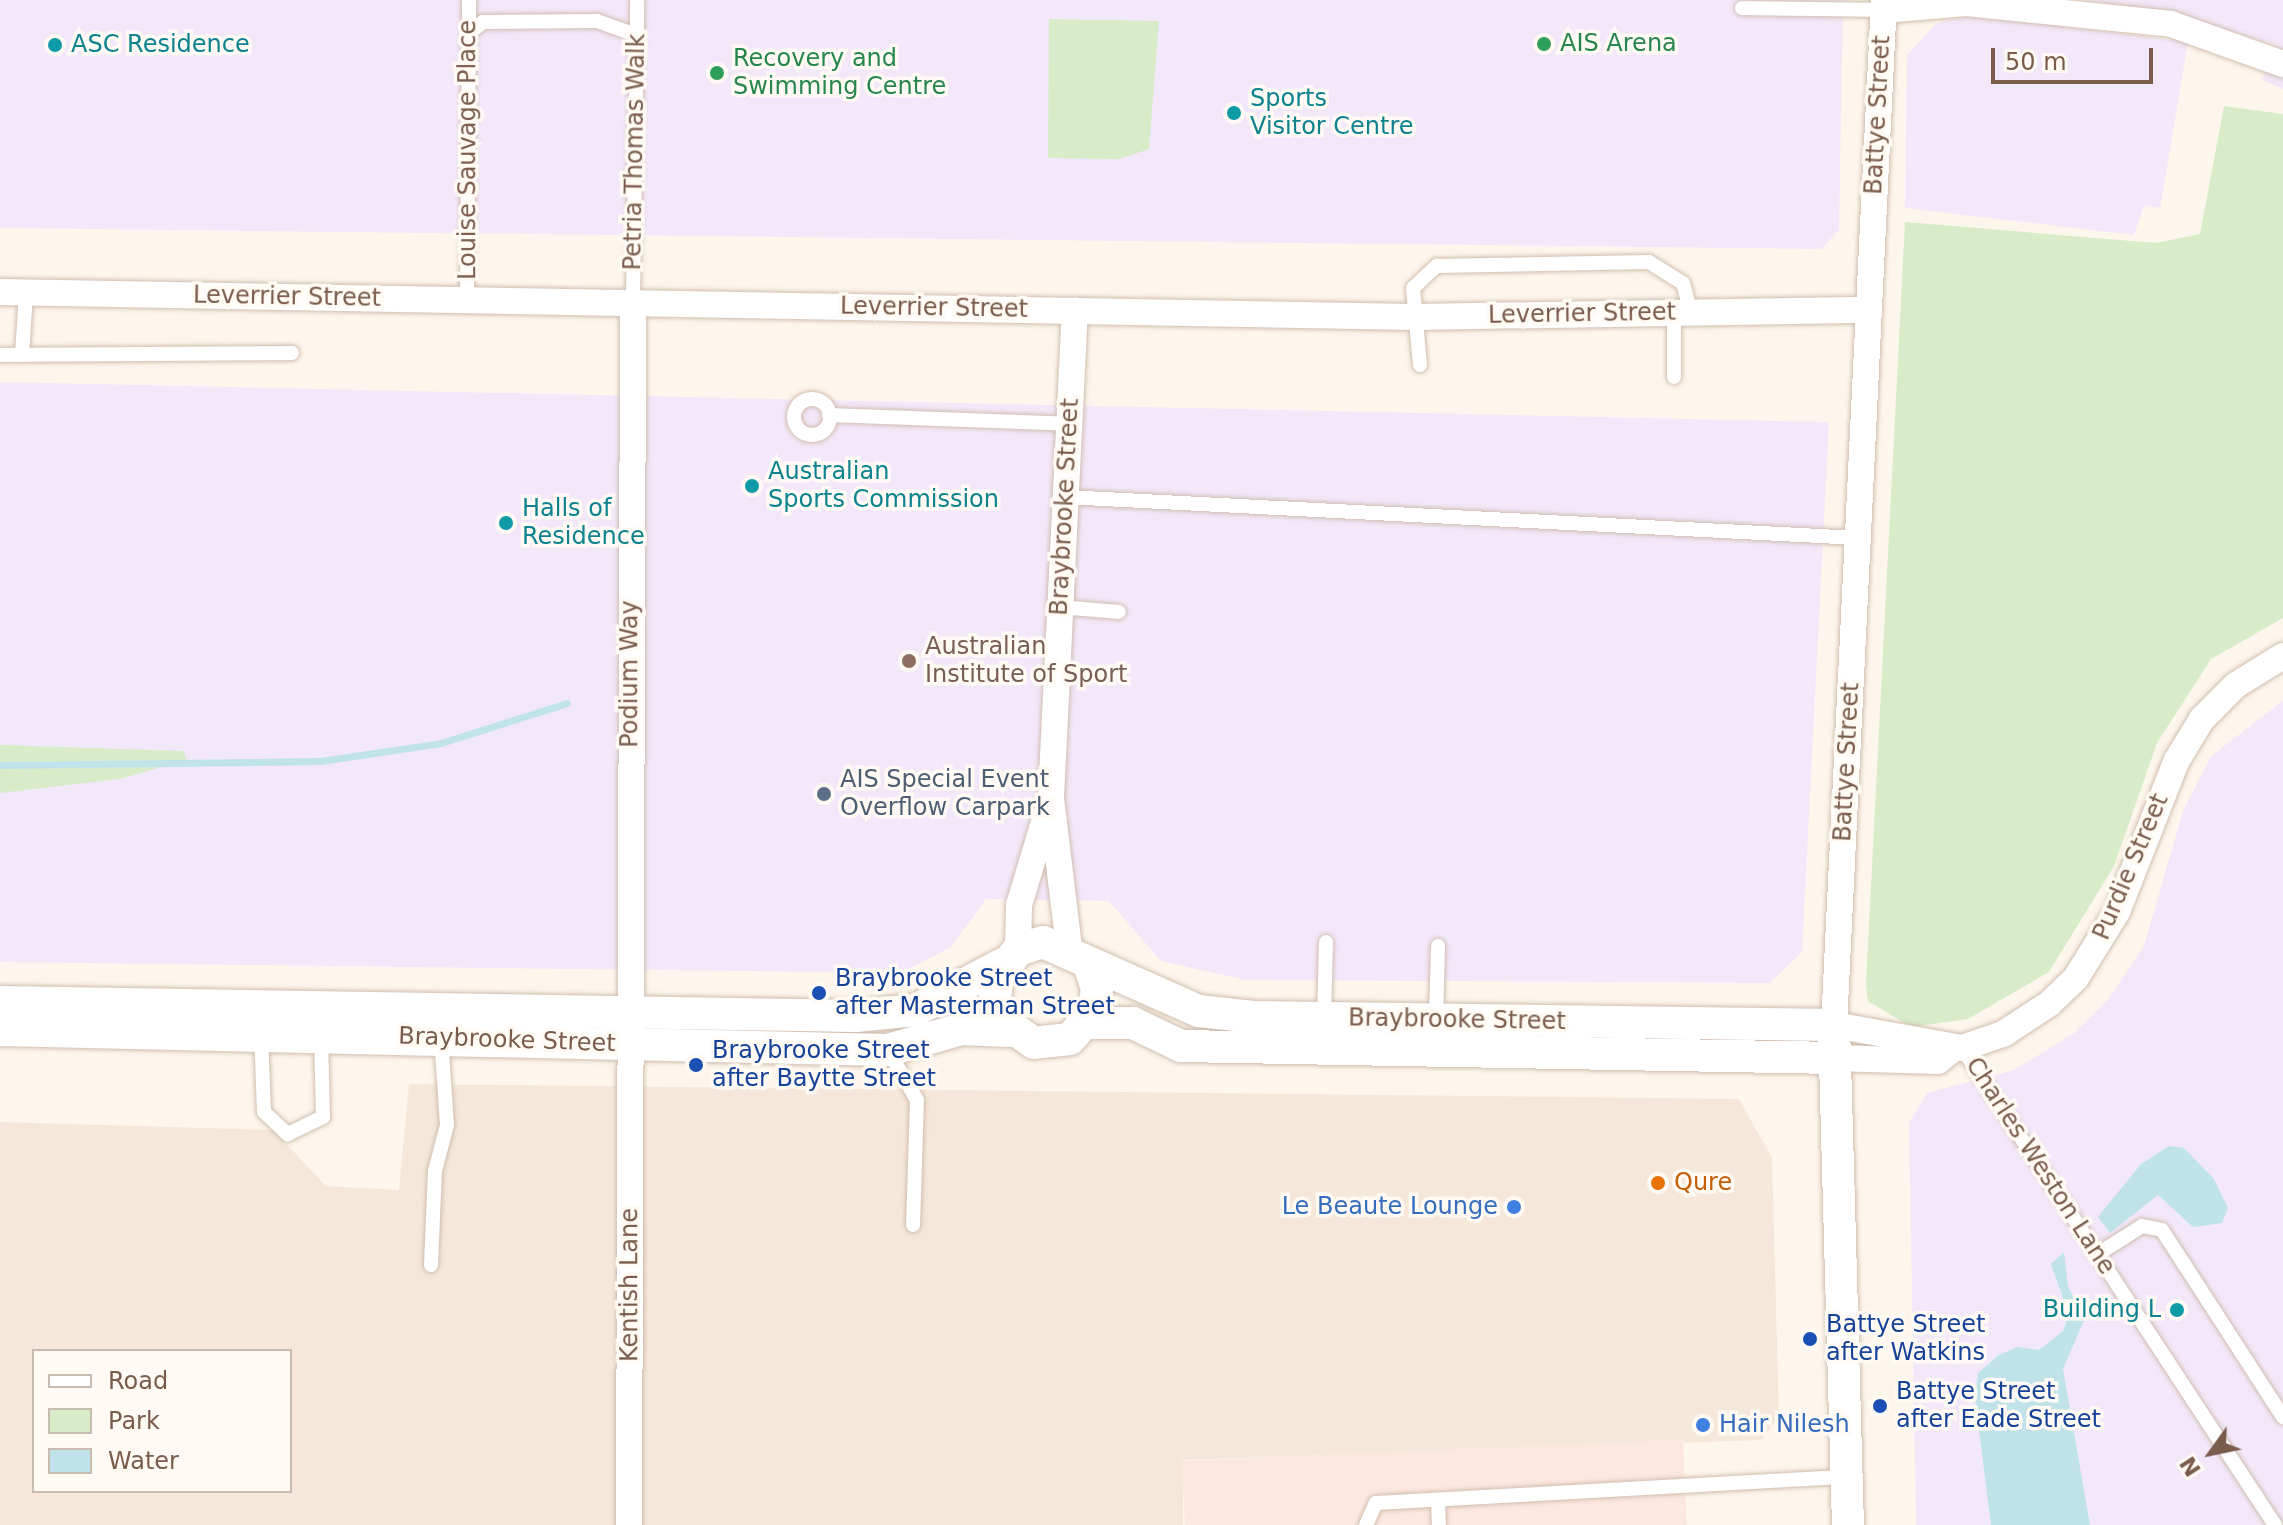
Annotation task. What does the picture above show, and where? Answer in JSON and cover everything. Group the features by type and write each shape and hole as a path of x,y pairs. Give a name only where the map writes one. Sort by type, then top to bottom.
{"street":[{"path":"1884,5 1966,3 2171,24 2283,64"},
{"name":"Battye Street","path":"1848,1525 1833,1058 1884,5"},
{"name":"Leverrier Street","path":"13,293 1414,317 1869,310"},
{"name":"Podium Way","path":"631,1028 633,303"},
{"name":"Braybrooke Street","path":"1075,311 1051,798 1079,956 1252,1033 1833,1058"},
{"name":"Purdie Street","path":"1833,1058 1938,1061 1958,1048 2003,1034 2076,978 2117,912 2177,760 2202,719 2236,685 2283,656"},
{"name":"Braybrooke Street","path":"0,1030 441,1037 856,1016 916,1010 1011,957 1019,905 1051,798"},
{"path":"1043,942 1079,956 1097,988 1088,1023 1058,1043 1034,1043 1012,1031 995,999 1011,957 1043,942"},
{"name":"Braybrooke Street","path":"0,1002 631,1028 888,1050 961,1029 1012,1031"},
{"name":"Braybrooke Street","path":"1088,1023 1133,1023 1181,1046 1324,1018 1834,1025"},
{"name":"Purdie Street","path":"1834,1025 1958,1048"},
{"name":"Kentish Lane","path":"629,1525 631,1028"}],"lane":[{"name":"Louise Sauvage Place","path":"467,300 469,0"},
{"name":"Petria Thomas Walk","path":"633,303 637,0"},
{"path":"1742,8 1884,5"},
{"path":"469,33 483,22 597,21 636,35"},
{"path":"1420,365 1413,288 1426,272 1466,263 1649,262 1683,283 1674,377"},
{"path":"13,293 22,355"},
{"path":"0,355 292,353"},
{"path":"829,415 1069,424"},
{"path":"1065,497 1858,538"},
{"path":"1060,607 1119,612"},
{"path":"1324,1018 1326,942"},
{"path":"1436,1020 1438,946"},
{"path":"261,1033 264,1112 288,1134 323,1117 321,1034"},
{"path":"431,1265 435,1171 447,1125 441,1037"},
{"name":"Charles Weston Lane","path":"1958,1048 2098,1254 2275,1525"},
{"path":"888,1050 917,1100 913,1225"},
{"path":"2098,1254 2142,1226 2162,1230 2283,1417"},
{"path":"1366,1525 1376,1503 1847,1477"},
{"path":"1438,1500 1439,1525"}],"shaded area":[{"path":"0,0 1843,0 1839,230 1821,249 0,228"},
{"path":"2086,0 2283,0 2283,89 2262,80 2277,45 2156,10"},
{"path":"1974,15 2188,42 2160,208 2144,205 2134,235 1905,208 1907,55 1937,23"},
{"name":"Australian Institute of Sport","path":"0,382 1829,422 1802,952 1770,983 1245,980 1161,961 1109,901 986,899 950,948 901,973 0,962"},
{"path":"2283,701 2283,1525 1916,1525 1909,1123 1927,1093 2014,1070 2074,1033 2107,1001 2144,946 2183,811 2211,756"},
{"path":"409,1084 1739,1099 1772,1158 1779,1417 1761,1440 1183,1460 1183,1525 0,1525 0,1122 273,1130 326,1186 399,1190"},
{"path":"1683,1440 1687,1525 1185,1525 1182,1461"}],"green space":[{"path":"1049,19 1159,21 1149,149 1120,159 1048,158"},
{"path":"2224,106 2283,114 2283,618 2211,659 2157,743 2114,866 2049,972 1968,1019 1911,1027 1868,1001 1866,984 1905,222 2156,243 2200,234"},
{"path":"0,745 184,751 186,760 120,779 0,793"}],"water":[{"path":"2169,1146 2184,1148 2214,1179 2228,1208 2222,1223 2193,1227 2158,1195 2110,1233 2098,1217 2141,1164"},
{"path":"2064,1252 2068,1287 2085,1318 2063,1369 2090,1525 1991,1525 1975,1399 1978,1373 1999,1355 2017,1347 2039,1350 2063,1331 2069,1315 2051,1264"}],"waterway":[{"path":"0,765 321,761 441,743 567,703"}],"place":[{"name":"AIS Arena","path":"1544,44"},
{"name":"ASC Residence","path":"55,45"},
{"name":"Recovery and Swimming Centre","path":"717,73"},
{"name":"Sports Visitor Centre","path":"1234,113"},
{"name":"Australian Sports Commission","path":"752,486"},
{"name":"Halls of Residence","path":"506,523"},
{"name":"Australian Institute of Sport","path":"909,661"},
{"name":"AIS Special Event Overflow Carpark","path":"824,794"},
{"name":"Braybrooke Street after Masterman Street","path":"819,993"},
{"name":"Braybrooke Street after Baytte Street","path":"696,1065"},
{"name":"Qure","path":"1658,1183"},
{"name":"Le Beaute Lounge","path":"1514,1207"},
{"name":"Building L","path":"2177,1310"},
{"name":"Battye Street after Watkins","path":"1810,1339"},
{"name":"Battye Street after Eade Street","path":"1880,1406"},
{"name":"Hair Nilesh","path":"1703,1425"}]}
